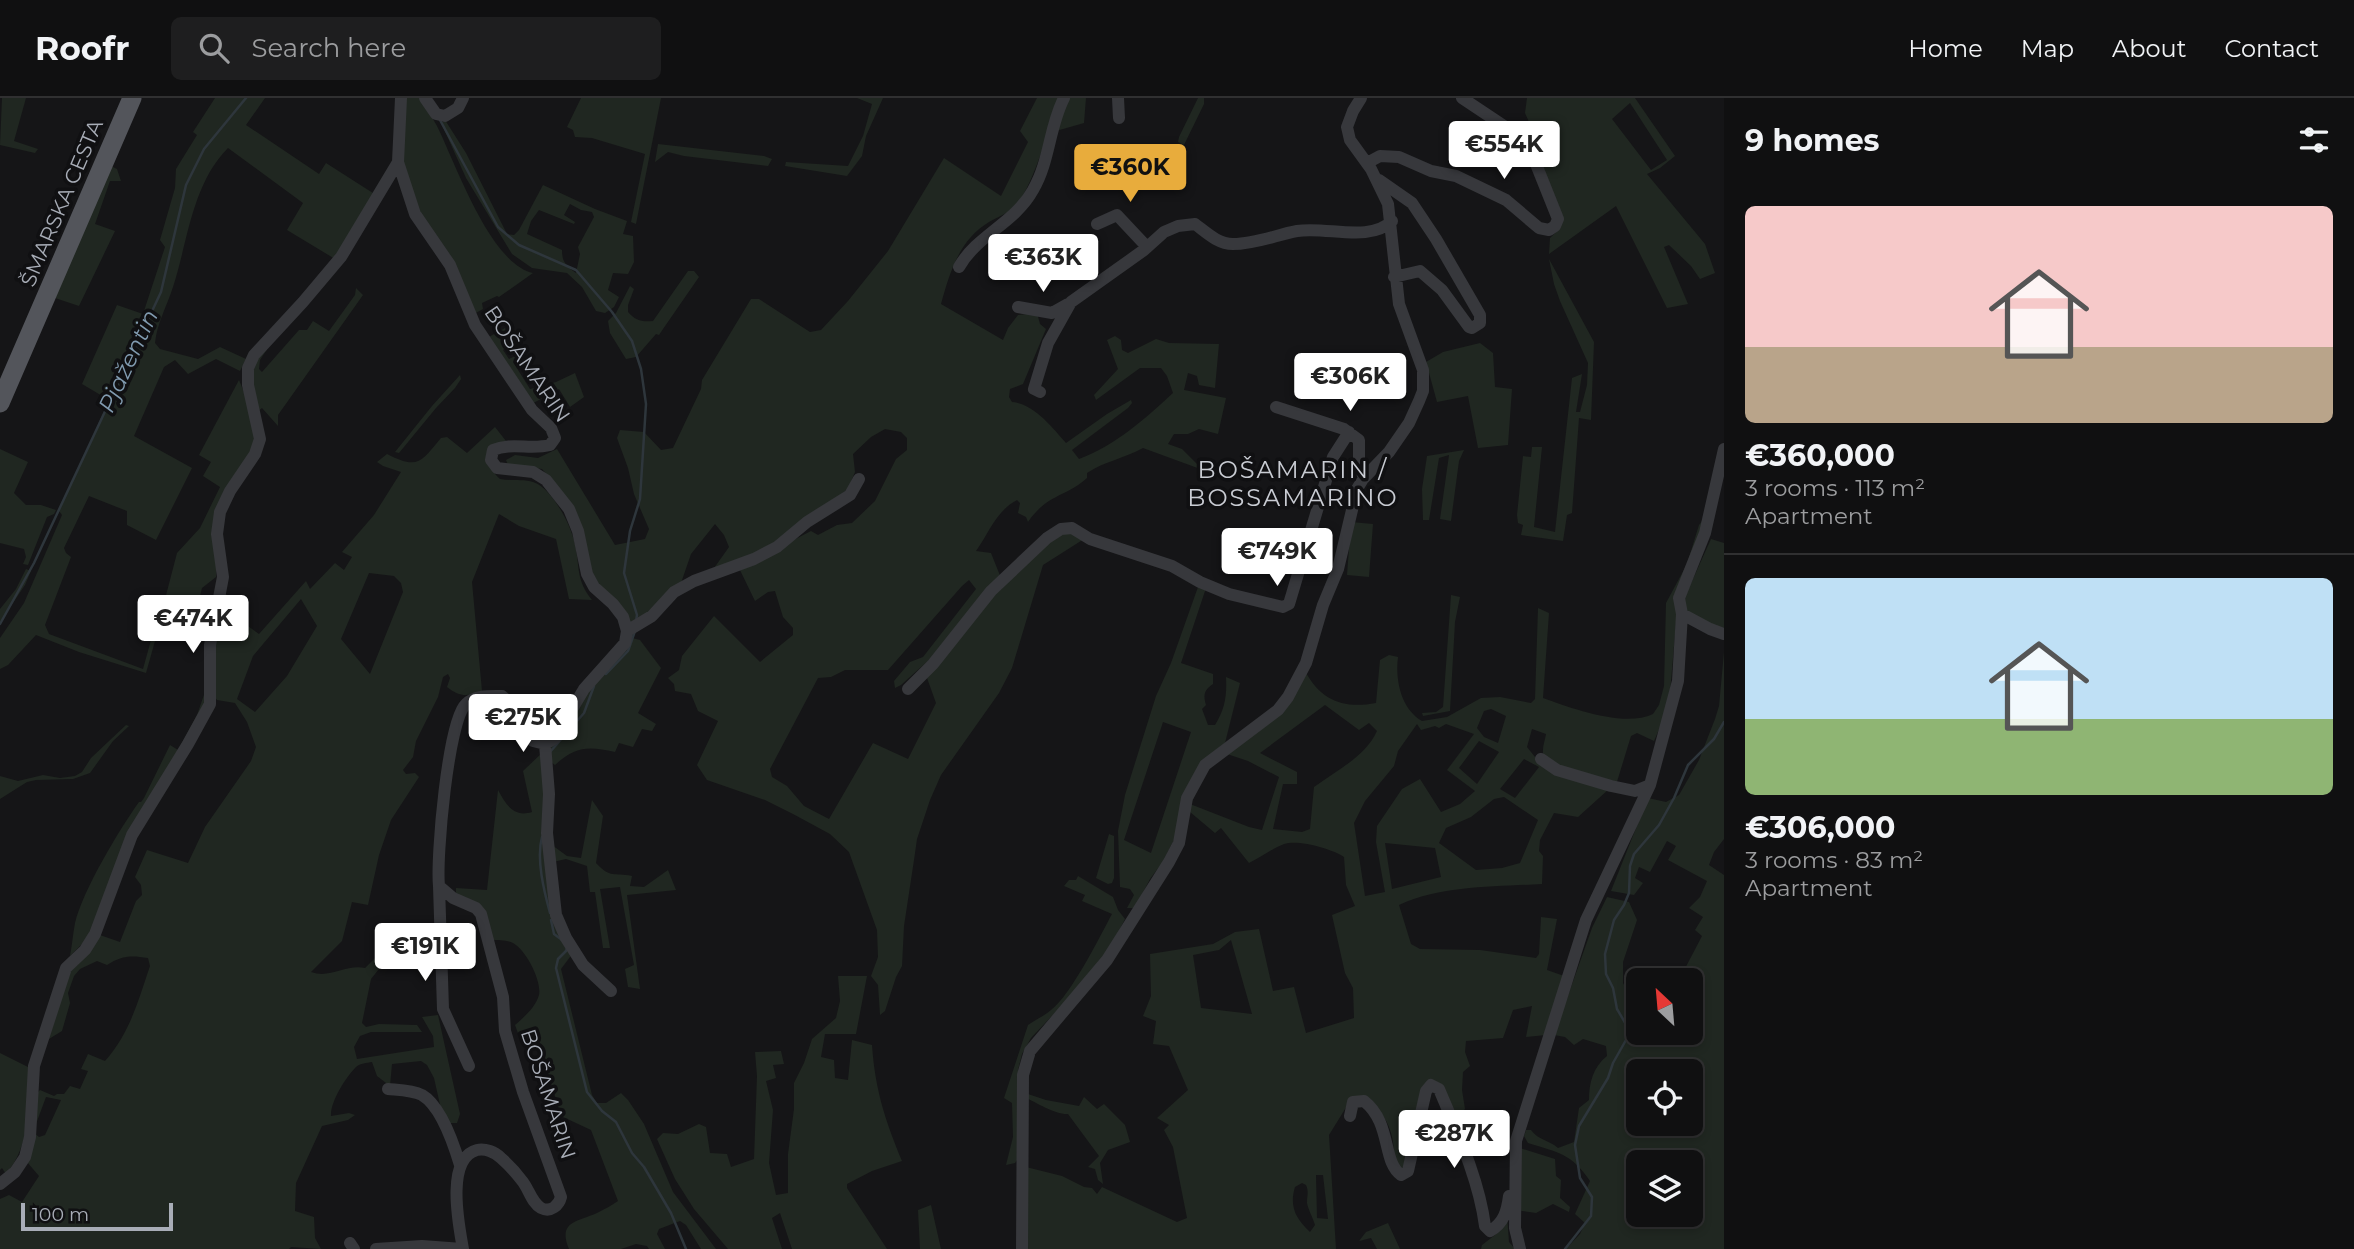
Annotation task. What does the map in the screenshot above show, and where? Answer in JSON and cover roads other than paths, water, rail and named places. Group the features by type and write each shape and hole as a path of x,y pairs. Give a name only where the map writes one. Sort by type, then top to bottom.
{"main road":[{"name":"ŠMARSKA CESTA","path":"0,402 132,98"}],"street":[{"name":"BOŠAMARIN","path":"401,98 398,162 415,215 450,265 475,325 532,410 551,428 555,438 550,445 537,448 502,446 493,450 491,460 497,468 533,472 546,480 569,509 578,531 587,574 594,587 623,617 627,631"},
{"path":"425,98 436,114 445,116 458,108 463,98"},
{"path":"959,267 981,239 1004,223 1033,191 1050,150 1057,111 1064,98"},
{"path":"1118,98 1119,118"},
{"path":"1022,1249 1023,1075 1030,1051 1107,960 1169,862 1179,843 1187,799 1205,765 1278,710 1288,697 1306,663 1323,605 1338,569 1353,499 1364,478 1389,452 1402,433 1415,412 1423,391 1421,361 1399,304 1394,277 1392,221 1388,204 1376,178 1350,140 1347,127 1361,98"},
{"path":"1367,163 1380,156 1399,157 1431,171 1456,176 1485,188 1520,211 1539,228 1549,230 1555,226 1558,219 1534,159 1522,138 1462,98"},
{"path":"0,1184 15,1172 25,1157 30,1137 34,1066 66,968 85,950 95,933 132,835 210,704 211,638 223,576 217,534 219,512 255,454 260,439 248,385 248,368 254,355 341,257 398,162"},
{"path":"1376,178 1412,203 1480,316 1480,323 1469,327 1442,290 1420,271 1394,277"},
{"path":"1097,224 1117,215 1147,247"},
{"path":"1018,306 1052,313 1071,302 1164,232 1188,224 1195,224 1219,242 1232,244 1300,230 1364,233 1382,230 1392,221"},
{"path":"1040,392 1034,390 1038,370 1048,343 1071,302"},
{"path":"1276,407 1344,429 1359,440 1359,465 1364,478"},
{"path":"908,689 933,664 991,591 1047,538 1061,529 1072,528 1090,539 1172,566 1228,594 1283,607 1289,604 1333,457 1349,432"},
{"path":"1350,1116 1353,1102 1364,1101 1373,1107 1382,1126 1394,1171 1401,1175 1408,1171 1426,1091 1431,1085 1439,1089 1471,1168 1485,1226 1490,1231 1499,1226 1507,1210 1516,1142 1587,920 1650,786 1678,681 1682,614 1679,598 1705,533 1724,449"},
{"path":"468,1066 443,1009 438,874 442,805 457,722 464,705 476,697 502,696 509,702 533,741 545,744 555,738 584,689 625,643 627,631 652,616 674,592 777,547 807,522 850,495 859,479"},
{"path":"1682,614 1724,634"},
{"path":"545,744 549,794 547,834 556,915 566,938 583,965 611,991"},
{"path":"1541,759 1556,770 1611,786 1635,791 1650,786"},
{"name":"BOŠAMARIN","path":"439,886 453,898 476,908 481,914 503,996 505,1031 523,1092 559,1187 560,1202 549,1210 542,1209 502,1159 489,1150 474,1151 464,1158 460,1165"},
{"path":"376,1249 422,1246 463,1249 457,1182 460,1165 455,1146 432,1104 421,1095 388,1089"},
{"path":"1516,1142 1515,1228 1520,1249"}],"waterway":[{"name":"Pjažentin","path":"0,624 34,563 161,292 186,185 204,149 246,98"},
{"path":"440,120 498,227 519,245 576,270 612,312 632,341 641,369 646,404 640,499 630,531 624,573 637,615 636,621"},
{"path":"606,674 628,651 635,631"},
{"path":"550,752 584,713 594,686"},
{"path":"1565,1249 1591,1216 1592,1197 1580,1178 1575,1145 1579,1126 1608,1078 1626,1040 1627,1026 1617,1009 1613,988 1606,974 1605,954 1614,920 1629,893 1630,866 1634,854 1659,825 1688,765 1714,739 1724,722"},
{"path":"542,837 540,865 550,913"},
{"path":"551,920 554,934 562,940"},
{"path":"567,948 558,959 556,968 587,1092 602,1111 616,1122 632,1153 644,1167 671,1213 686,1249"}],"district":[{"name":"BOŠAMARIN / BOSSAMARINO","path":"1293,484"}]}
